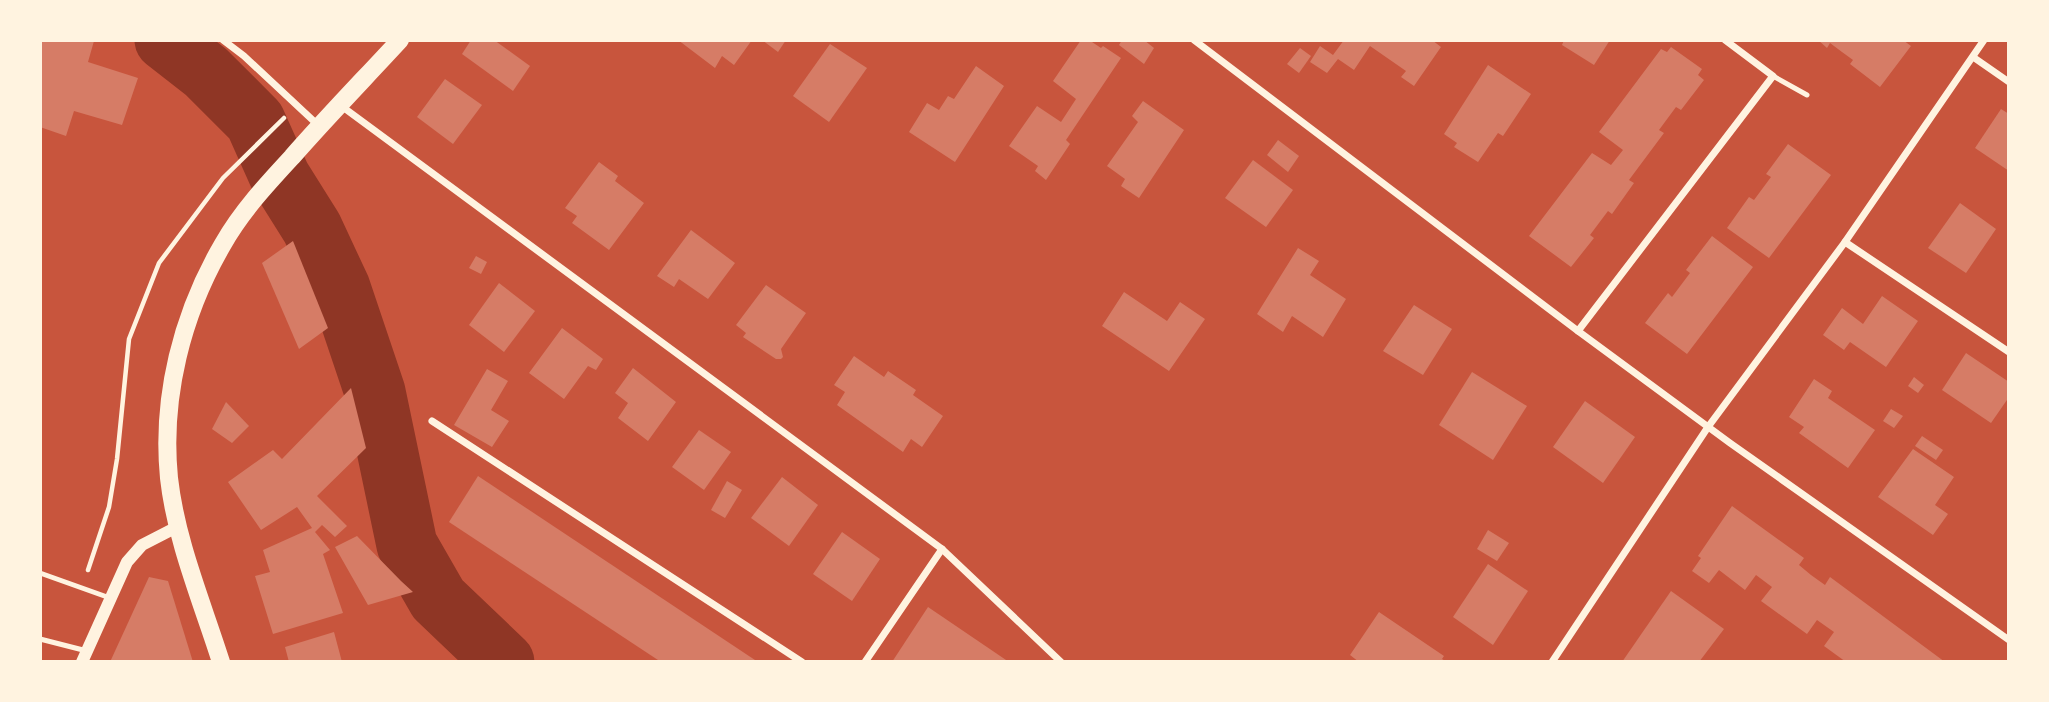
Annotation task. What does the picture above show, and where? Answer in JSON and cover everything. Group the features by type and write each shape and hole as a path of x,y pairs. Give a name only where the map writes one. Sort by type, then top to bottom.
{"main road":[{"path":"221,662 177,527 169,478 167,434 181,339 197,294 223,244 259,194 400,40"}],"street":[{"path":"223,40 244,56 319,127"},
{"path":"1194,40 1708,427 2009,640"},
{"path":"1578,331 1773,76 1725,40"},
{"path":"1552,662 1708,427 1845,242 1984,40"},
{"path":"1973,57 2009,82"},
{"path":"340,105 942,549 1061,662"},
{"path":"1845,242 2009,352"},
{"path":"432,421 802,662"},
{"path":"84,656 127,562 142,545 177,527"},
{"path":"865,662 942,549"}],"lane":[{"path":"1773,76 1807,95"},
{"path":"40,573 110,598"},
{"path":"40,639 84,656"}],"path":[{"path":"83,587 109,507 117,459 129,339 159,263 223,178 270,131"}],"building":[{"path":"41,40 94,41 88,62 138,78 122,125 74,111 66,136 40,127"},
{"path":"471,40 494,40 530,66 513,91 462,54"},
{"path":"678,40 752,40 734,65 722,56 715,68"},
{"path":"762,40 786,40 778,52"},
{"path":"1081,40 1089,40 1101,48 1103,46 1121,58 1066,140 1070,144 1046,180 1035,171 1038,166 1009,146 1037,106 1061,122 1076,99 1053,81"},
{"path":"1122,40 1144,40 1154,48 1144,64 1119,45"},
{"path":"1344,40 1432,40 1441,47 1414,86 1401,77 1406,71 1370,46 1354,70 1338,59 1327,73 1310,62 1320,46 1333,55"},
{"path":"1564,40 1610,40 1594,65 1562,45"},
{"path":"1818,40 1903,40 1911,46 1880,87 1850,64 1853,60 1830,43 1827,48"},
{"path":"830,44 867,68 829,122 793,96"},
{"path":"1671,47 1702,69 1698,75 1704,80 1681,110 1676,107 1659,130 1664,133 1629,180 1634,183 1612,214 1608,211 1590,235 1594,238 1571,267 1529,236 1592,153 1611,165 1623,150 1599,132 1661,49 1667,52"},
{"path":"1300,48 1311,56 1299,73 1287,64"},
{"path":"1488,65 1531,94 1503,136 1498,133 1478,162 1454,147 1457,143 1444,134"},
{"path":"976,66 1004,86 955,162 909,132 927,103 939,110 948,96 954,99"},
{"path":"445,79 482,105 453,144 417,117"},
{"path":"1143,101 1184,130 1139,198 1121,186 1125,179 1107,166 1138,122 1132,116"},
{"path":"2001,109 2009,114 2009,171 1975,148"},
{"path":"1278,140 1299,156 1288,172 1267,155"},
{"path":"1788,144 1831,175 1769,258 1727,228 1749,197 1754,200 1771,177 1766,174"},
{"path":"1253,160 1293,190 1266,227 1225,198"},
{"path":"599,162 618,176 615,181 644,203 609,250 572,223 577,216 565,208"},
{"path":"1960,203 1996,229 1966,273 1928,248"},
{"path":"691,230 735,263 708,299 679,279 674,287 657,276"},
{"path":"1712,236 1753,267 1687,354 1645,323 1668,293 1672,297 1690,273 1686,270"},
{"path":"293,241 328,328 299,349 262,263"},
{"path":"1298,248 1319,261 1310,275 1346,299 1323,337 1292,316 1283,332 1257,314"},
{"path":"476,256 487,262 481,274 469,268"},
{"path":"499,283 535,311 504,352 469,325"},
{"path":"766,285 806,313 781,349 781,359 776,359 743,337 746,333 736,325"},
{"path":"1124,292 1167,321 1180,302 1205,319 1169,371 1102,326"},
{"path":"1882,296 1918,321 1886,367 1850,342 1844,350 1823,335 1842,308 1863,324"},
{"path":"1414,305 1452,329 1423,375 1383,351"},
{"path":"562,328 603,359 596,370 588,366 564,399 529,373"},
{"path":"1966,353 2009,382 2009,397 1991,423 1942,390"},
{"path":"854,356 884,377 888,371 916,390 913,395 943,416 922,447 911,439 903,452 837,405 845,392 834,385"},
{"path":"633,368 676,402 648,441 618,418 628,403 615,393"},
{"path":"487,369 508,381 491,410 509,421 492,447 454,425"},
{"path":"1472,372 1527,406 1493,460 1439,425"},
{"path":"1914,377 1924,385 1918,393 1908,386"},
{"path":"1814,379 1832,391 1828,398 1875,430 1848,468 1799,433 1804,427 1789,417"},
{"path":"351,388 366,448 317,496 347,526 335,537 322,525 315,532 330,550 323,554 343,613 273,634 255,576 270,572 263,550 312,528 297,507 261,530 228,482 273,450 282,459"},
{"path":"1585,401 1635,437 1603,483 1553,447"},
{"path":"226,402 249,426 232,443 212,429"},
{"path":"1891,409 1903,416 1894,428 1883,421"},
{"path":"699,430 731,452 704,490 672,467"},
{"path":"1922,436 1943,450 1936,460 1915,446"},
{"path":"1913,449 1954,477 1935,505 1948,514 1933,535 1878,497"},
{"path":"478,476 758,662 661,662 449,522"},
{"path":"782,477 818,505 789,546 751,518"},
{"path":"727,481 742,490 725,518 711,510"},
{"path":"1732,506 1804,558 1799,565 1811,575 1825,585 1830,577 1945,662 1846,662 1824,646 1834,632 1817,620 1807,634 1761,601 1772,587 1756,575 1745,590 1719,570 1709,583 1692,571 1701,558 1698,556"},
{"path":"1488,530 1509,543 1497,561 1477,549"},
{"path":"842,532 880,559 852,601 813,574"},
{"path":"357,536 413,592 368,605 335,547"},
{"path":"1488,564 1528,591 1493,645 1453,617"},
{"path":"149,577 168,581 193,662 110,662"},
{"path":"1671,591 1724,629 1699,662 1622,662"},
{"path":"928,607 1009,662 892,662"},
{"path":"1379,612 1444,656 1442,659 1447,662 1359,662 1350,655"},
{"path":"334,632 342,662 289,662 285,647"}],"waterway":[{"path":"165,40 206,72 255,121 280,177 312,228 340,288 375,392 407,545 438,599 504,662"}]}
